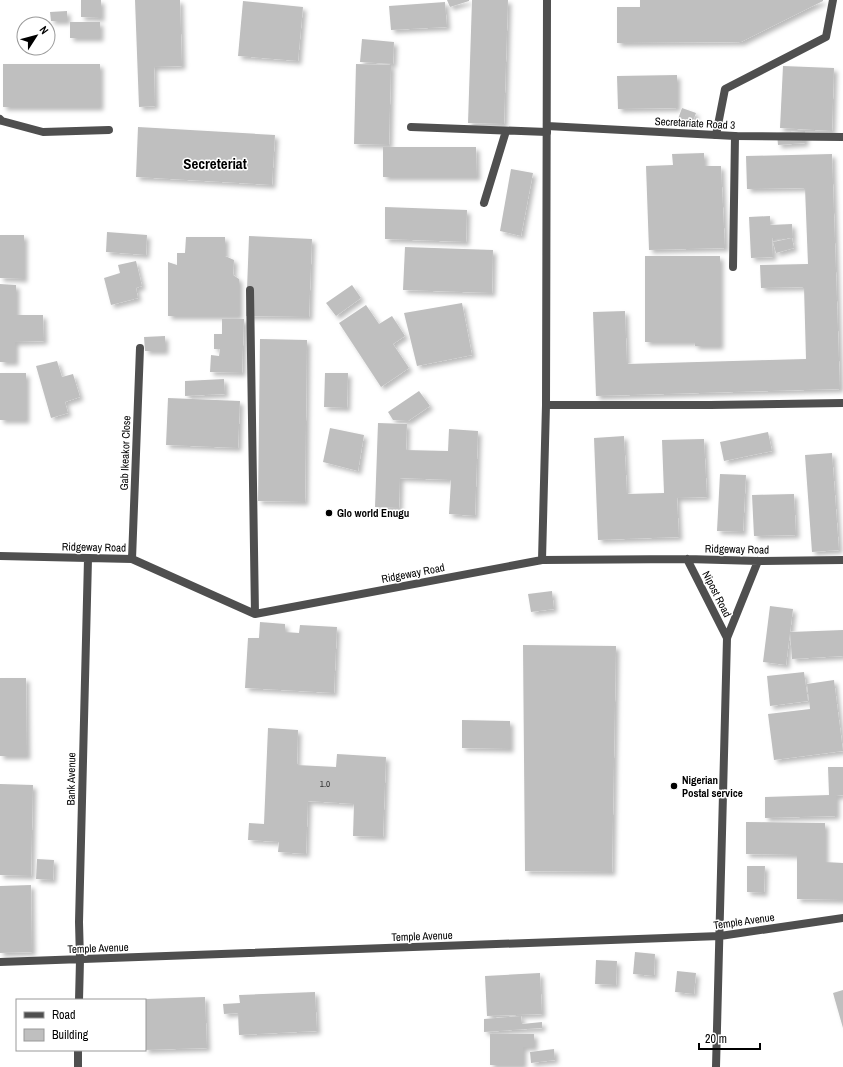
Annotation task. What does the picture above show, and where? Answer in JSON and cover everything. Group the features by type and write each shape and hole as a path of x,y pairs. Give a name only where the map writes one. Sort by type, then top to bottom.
{"street":[{"path":"542,560 546,405 547,0"},
{"path":"716,135 725,89 826,37 833,0"},
{"path":"0,119 2,121 43,132 109,130"},
{"name":"Secretariate Road 3","path":"412,128 506,131 547,129 735,136 843,137"},
{"path":"484,203 506,131"},
{"path":"733,267 735,136"},
{"path":"250,290 255,614"},
{"name":"Gab Ikeakor Close","path":"132,559 140,348"},
{"path":"546,405 843,403"},
{"name":"Ridgeway Road","path":"0,556 132,559 255,614 542,560 843,560"},
{"name":"Bank Avenue","path":"80,999 79,922 88,559"},
{"name":"Nipost Road","path":"687,559 727,638"},
{"path":"716,1067 727,638 758,561"},
{"name":"Temple Avenue","path":"0,962 720,936 843,918"},
{"path":"78,1051 78,1067"}],"building":[{"path":"81,0 101,0 101,18 81,17"},
{"path":"135,0 180,0 182,66 154,67 155,106 139,107"},
{"path":"447,0 469,0 469,1 450,7"},
{"path":"472,0 508,0 504,124 468,123"},
{"path":"640,0 823,1 741,42 617,43 617,7 640,7"},
{"path":"243,1 303,7 298,61 238,56"},
{"path":"445,2 447,27 391,30 389,6"},
{"path":"67,11 67,21 56,21 56,16 50,16 50,12"},
{"path":"70,22 100,22 100,38 70,38"},
{"path":"362,39 394,42 393,64 360,62"},
{"path":"3,64 100,64 100,107 3,107"},
{"path":"356,64 391,65 389,145 354,144"},
{"path":"783,66 834,68 832,131 780,128"},
{"path":"677,75 677,108 618,109 617,76"},
{"path":"682,108 696,113 692,124 678,119"},
{"path":"138,127 275,135 272,185 136,177"},
{"path":"805,131 805,143 778,145 777,133"},
{"path":"383,147 476,147 477,177 383,177"},
{"path":"704,153 704,166 721,166 725,248 649,250 646,166 673,165 672,154"},
{"path":"832,154 840,389 596,396 593,312 625,311 627,364 806,359 804,287 761,288 760,265 808,264 805,188 747,189 746,156"},
{"path":"511,169 533,173 521,236 500,231"},
{"path":"385,207 467,210 466,242 385,239"},
{"path":"770,216 770,225 792,224 793,238 772,238 773,257 751,258 749,217"},
{"path":"107,232 147,235 146,255 106,252"},
{"path":"0,235 24,235 24,279 0,278"},
{"path":"249,236 312,239 309,317 246,316"},
{"path":"186,237 225,237 225,256 234,260 233,275 239,279 239,316 168,316 168,262 177,265 177,253 185,253"},
{"path":"792,238 794,248 776,253 773,242"},
{"path":"405,247 493,250 492,293 403,290"},
{"path":"645,256 720,256 720,346 695,346 694,342 645,342"},
{"path":"136,261 142,286 136,288 138,298 111,305 104,278 120,273 118,265"},
{"path":"0,284 16,285 16,315 43,315 44,341 15,342 15,362 0,362"},
{"path":"352,285 361,298 336,316 326,303"},
{"path":"462,303 472,355 417,366 404,313"},
{"path":"366,305 379,324 392,316 405,336 393,344 409,368 381,387 339,323"},
{"path":"222,319 244,319 242,373 210,372 211,355 219,356 220,349 214,349 214,334 222,334"},
{"path":"165,336 165,351 145,351 144,337"},
{"path":"260,339 307,340 305,502 258,501"},
{"path":"57,361 62,377 73,374 80,397 65,402 68,413 51,418 36,366"},
{"path":"0,373 26,373 26,420 0,420"},
{"path":"325,373 348,373 347,408 324,407"},
{"path":"224,379 225,394 185,396 185,381"},
{"path":"419,391 430,406 408,421 393,420 388,412"},
{"path":"168,398 240,401 238,448 166,445"},
{"path":"378,423 407,424 406,450 448,451 449,429 478,431 475,516 449,514 451,480 400,478 399,508 375,507"},
{"path":"330,428 364,435 358,471 323,462"},
{"path":"768,432 772,451 724,461 720,442"},
{"path":"624,436 627,494 664,493 662,440 704,439 707,497 677,498 679,537 598,540 594,438"},
{"path":"832,453 839,550 812,552 805,455"},
{"path":"720,474 746,475 743,532 717,531"},
{"path":"794,494 796,535 754,536 752,495"},
{"path":"552,591 554,609 531,612 528,594"},
{"path":"770,606 793,609 786,665 763,662"},
{"path":"260,622 285,624 285,632 299,633 300,625 337,627 334,693 245,688 248,638 259,638"},
{"path":"843,630 843,656 792,659 790,632"},
{"path":"523,645 616,646 612,872 525,871"},
{"path":"804,672 808,701 770,706 767,676"},
{"path":"0,678 26,678 27,756 0,756"},
{"path":"834,680 843,751 774,760 768,714 810,709 807,684"},
{"path":"462,720 510,721 510,749 462,748"},
{"path":"268,728 298,730 297,765 336,767 337,754 386,757 383,837 353,836 354,804 308,801 306,854 278,852 279,842 248,840 249,823 264,824"},
{"path":"828,767 843,767 843,795 836,796 836,816 765,818 765,797 829,795"},
{"path":"0,784 33,785 31,876 0,875"},
{"path":"746,822 825,823 825,862 843,863 843,900 797,899 797,855 746,854"},
{"path":"37,859 54,860 53,880 36,879"},
{"path":"747,866 765,866 764,893 747,892"},
{"path":"31,885 32,952 0,953 0,886"},
{"path":"635,952 655,954 654,976 633,974"},
{"path":"596,960 617,961 616,985 595,984"},
{"path":"677,971 696,973 694,994 675,992"},
{"path":"540,973 542,1014 487,1016 485,976"},
{"path":"843,990 843,1028 833,993"},
{"path":"315,992 317,1031 239,1035 238,1013 224,1014 223,1004 240,1003 239,995"},
{"path":"205,997 207,1048 146,1050 145,999"},
{"path":"521,1016 522,1024 542,1022 542,1028 484,1032 484,1019"},
{"path":"490,1034 534,1034 534,1047 523,1047 523,1065 490,1065"},
{"path":"554,1049 555,1060 531,1063 530,1052"}],"place":[{"name":"Glo world Enugu","path":"329,513"},
{"name":"Nigerian Postal service","path":"674,786"}],"district":[{"name":"Secreteriat","path":"215,163"}]}
